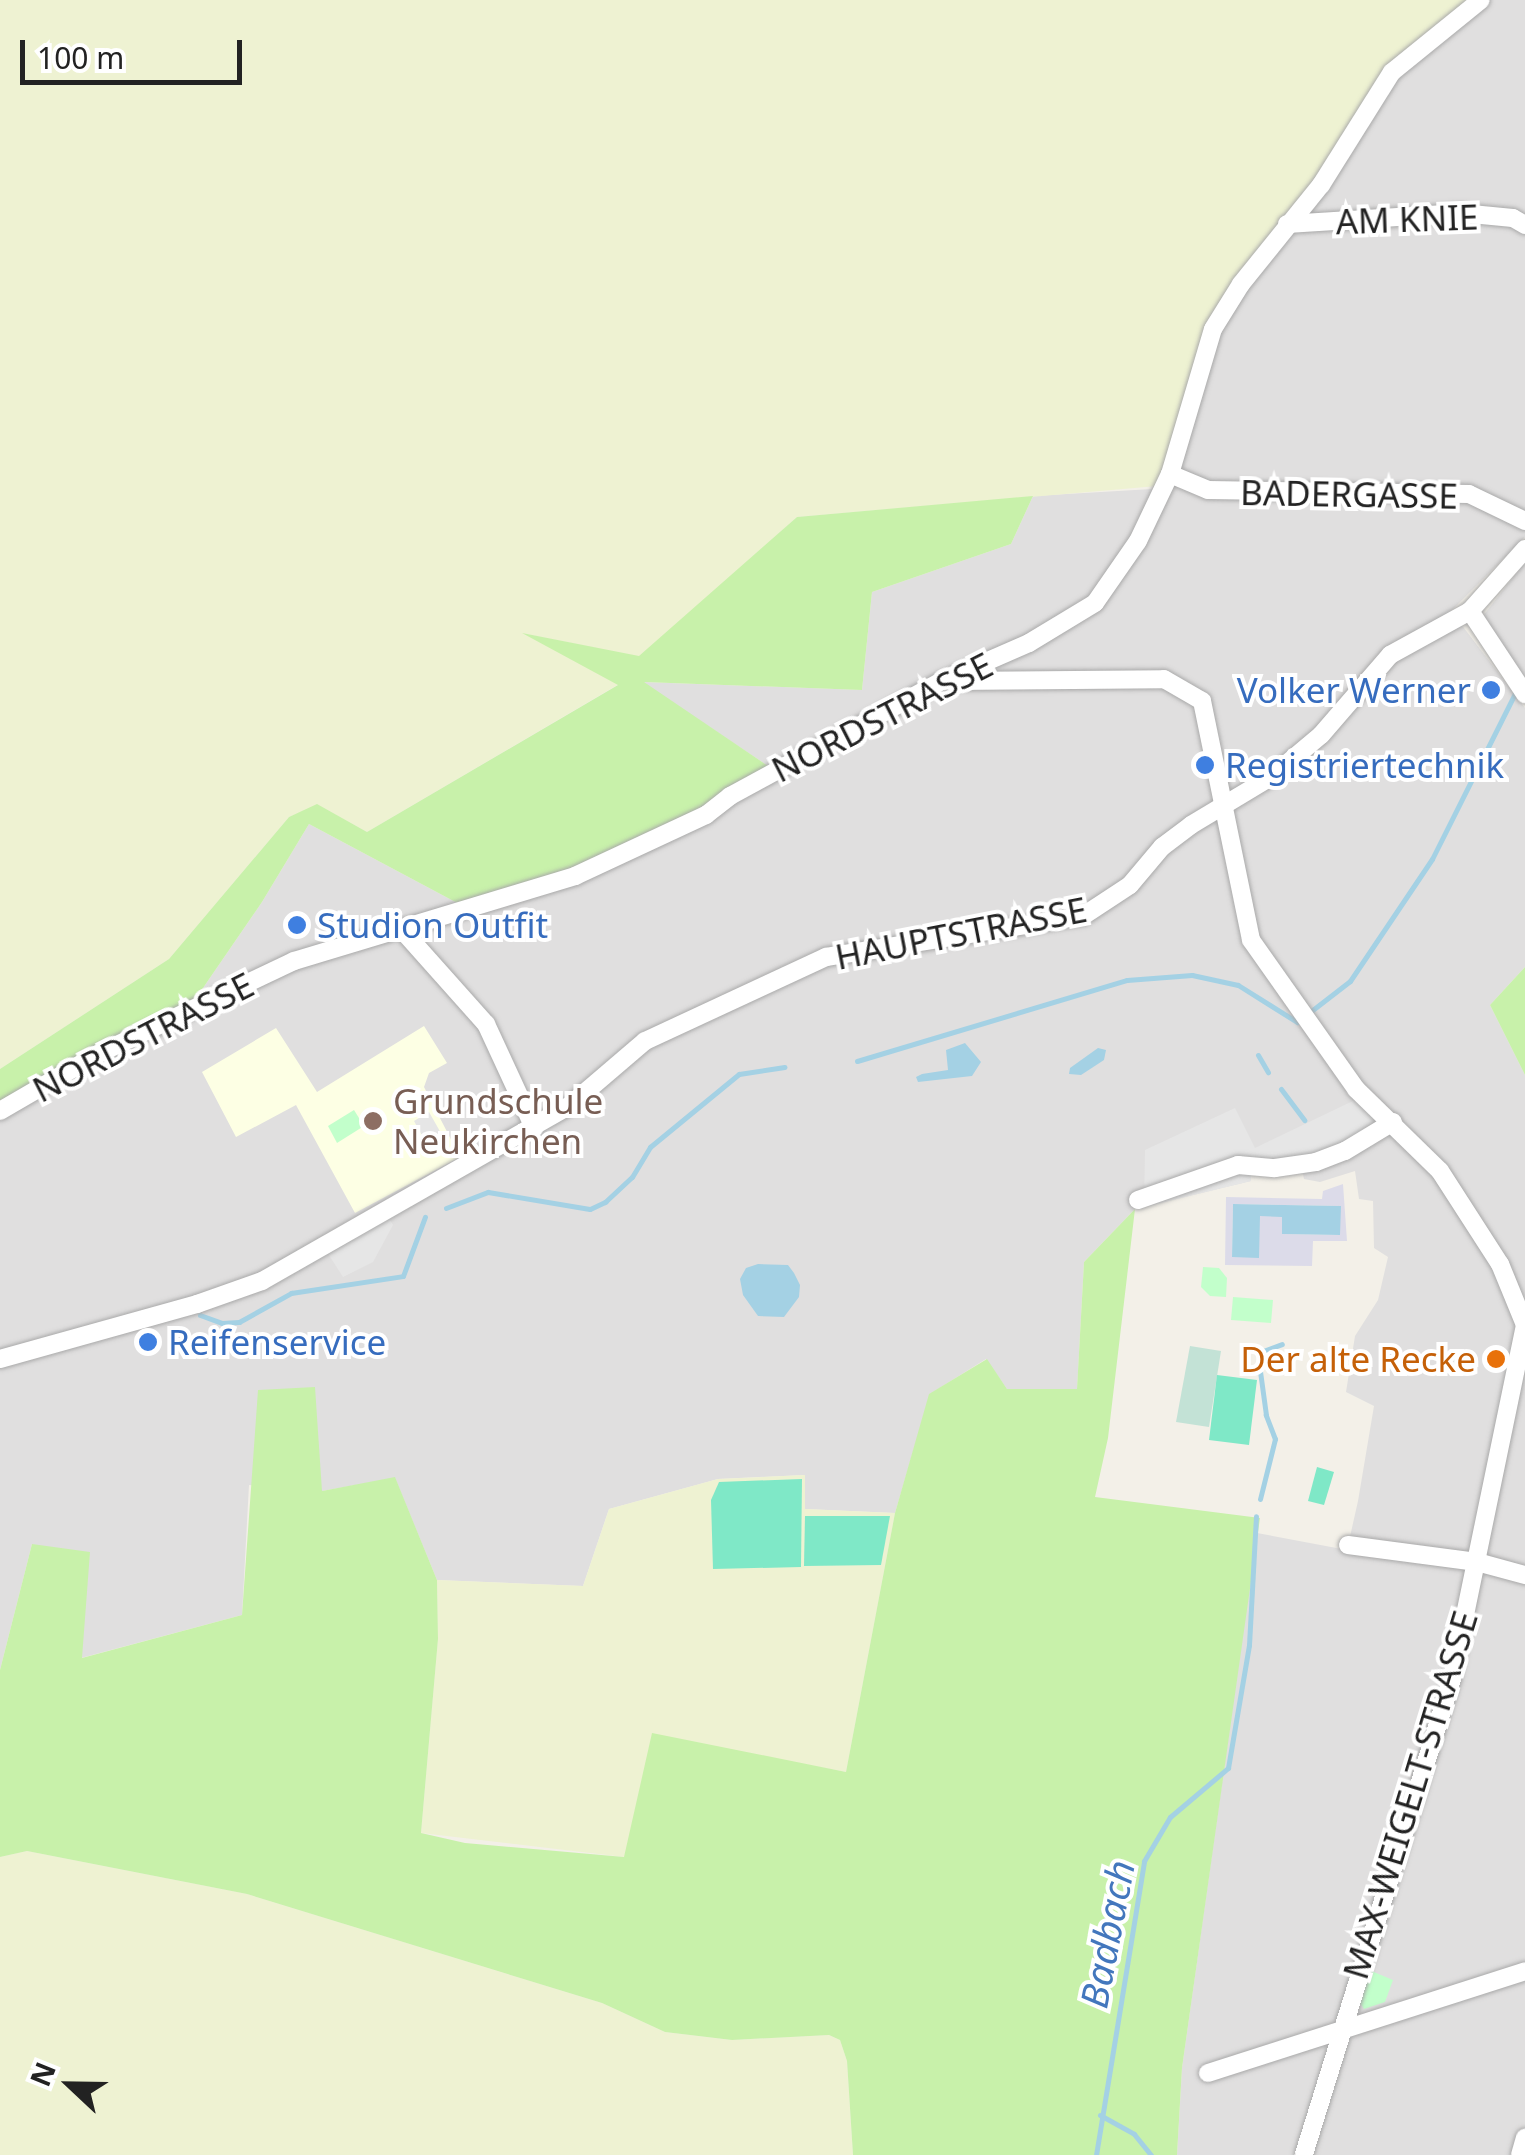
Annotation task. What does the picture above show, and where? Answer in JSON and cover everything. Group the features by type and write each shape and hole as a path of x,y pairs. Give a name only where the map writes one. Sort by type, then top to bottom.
{"street":[{"name":"NORDSTRASSE","path":"0,1111 98,1054 260,976 350,942 403,930 462,908 575,876 706,814 730,796 942,681 1030,643 1095,603 1138,541 1170,474 1213,329 1287,224 1321,185 1392,72 1481,0"},
{"name":"AM KNIE","path":"1287,224 1461,212 1514,218 1525,225"},
{"name":"BADERGASSE","path":"1170,474 1208,490 1469,494 1525,522"},
{"name":"HAUPTSTRASSE","path":"0,1358 197,1304 262,1281 534,1128 600,1084 645,1041 826,957 1083,916 1130,885 1162,847 1191,825 1223,810 1271,777 1321,735 1390,655 1470,611 1525,549"},
{"path":"1470,611 1522,689"},
{"name":"MAX-WEIGELT-STRASSE","path":"942,681 1164,679 1179,684 1202,701 1251,940 1356,1089 1440,1171 1500,1264 1525,1325 1452,1680 1304,2155"},
{"path":"403,930 486,1024 534,1128"},
{"path":"1138,1200 1238,1165 1276,1168 1316,1162 1345,1151 1393,1122"},
{"path":"1348,1545 1478,1562 1525,1575"},
{"path":"1208,2073 1525,1971"},
{"path":"1520,2155 1525,2138"}],"shaded area":[{"path":"0,0 1476,0 1392,71 1222,325 1169,485 797,517 640,657 526,634 619,684 367,832 318,805 289,817 169,959 0,1069"},
{"path":"1488,0 1525,0 1525,537 1451,611 1525,708 1525,967 1490,1005 1525,1075 1525,2155 1177,2155 1182,2068 1257,1533 1347,1550 1358,1501 1374,1406 1346,1392 1355,1336 1378,1300 1388,1257 1374,1248 1373,1201 1359,1199 1355,1171 1320,1182 1304,1179 1303,1174 1251,1173 1251,1181 1135,1209 1084,1262 1077,1390 1007,1389 986,1359 930,1394 895,1513 805,1509 804,1475 718,1479 609,1509 583,1586 437,1580 395,1478 322,1491 249,1485 242,1615 81,1658 32,1544 0,1670 0,1107 192,1004 262,902 309,824 461,905 768,766 642,682 862,690 872,592 1011,544 1033,496 1152,489 1222,325 1289,235 1394,72"},
{"path":"1525,562 1525,685 1483,616"},
{"name":"Grundschule Neukirchen","path":"424,1026 447,1063 429,1073 424,1087 460,1157 355,1213 296,1105 236,1137 202,1072 276,1028 317,1092"},
{"path":"1357,1099 1375,1121 1340,1146 1319,1155 1304,1174 1251,1173 1251,1181 1144,1207 1145,1150 1235,1108 1255,1148"},
{"path":"429,1112 446,1142 430,1150 414,1121"},
{"path":"1343,1184 1347,1241 1313,1241 1312,1266 1225,1265 1226,1197 1322,1199 1323,1191","holes":["1233,1204 1340,1206 1340,1235 1283,1234 1283,1216 1260,1216 1232,1257"]},
{"path":"389,1218 393,1225 373,1262 343,1277 327,1252"},
{"path":"1190,1346 1221,1351 1209,1427 1176,1422"},
{"path":"805,1475 805,1509 895,1513 846,1772 760,1756 624,1857 421,1833 438,1639 437,1580 583,1586 609,1509 718,1479"},
{"path":"27,1851 247,1894 602,2003 665,2032 732,2040 829,2035 840,2040 847,2061 853,2155 0,2155 0,1857"}],"green space":[{"path":"1033,496 1011,544 872,592 862,690 644,682 768,766 672,825 576,869 461,905 309,824 262,902 192,1004 0,1107 0,1069 169,959 289,817 317,804 367,832 618,685 522,633 639,656 797,517"},
{"path":"1525,967 1525,1075 1490,1005"},
{"path":"354,1110 364,1126 337,1143 328,1126"},
{"path":"1135,1209 1108,1438 1095,1497 1260,1518 1182,2068 1177,2155 853,2155 847,2061 840,2040 829,2035 732,2040 665,2032 602,2003 247,1894 27,1851 0,1857 0,1670 32,1544 90,1552 82,1658 242,1615 258,1390 315,1387 322,1491 395,1477 437,1580 438,1639 421,1833 465,1843 624,1857 652,1733 846,1772 895,1513 929,1394 987,1359 1007,1389 1077,1389 1084,1262"},
{"path":"1203,1267 1219,1268 1227,1278 1226,1297 1210,1296 1201,1287"},
{"path":"1233,1297 1273,1300 1271,1323 1231,1320"},
{"path":"1217,1375 1257,1380 1249,1445 1209,1440"},
{"path":"1317,1467 1334,1472 1324,1505 1308,1501"},
{"path":"802,1479 801,1567 713,1569 711,1500 719,1482"},
{"path":"805,1516 890,1516 881,1565 804,1566"},
{"path":"1369,1970 1393,1980 1385,2002 1364,2009 1358,2000"}],"water":[{"path":"965,1043 981,1062 972,1076 918,1082 916,1077 922,1074 948,1070 946,1050"},
{"path":"1098,1048 1106,1050 1104,1060 1081,1075 1069,1074 1070,1068"},
{"path":"1233,1204 1341,1206 1340,1235 1282,1234 1282,1217 1260,1216 1259,1258 1232,1257"},
{"path":"758,1264 788,1265 800,1285 799,1297 784,1317 758,1316 743,1295 740,1279 746,1268"}],"waterway":[{"path":"857,1061 1127,980 1192,975 1238,985 1297,1022 1350,981 1432,859 1516,691"},
{"path":"1258,1055 1268,1072"},
{"path":"446,1208 488,1192 590,1209 605,1202 632,1177 650,1147 739,1074 784,1067"},
{"path":"1281,1089 1304,1120"},
{"path":"200,1315 222,1323 239,1322 291,1293 403,1276 425,1217"},
{"path":"1260,1499 1275,1439 1266,1415 1259,1364 1263,1351 1282,1344"},
{"name":"Badbach","path":"1096,2155 1144,1861 1170,1817 1228,1768 1249,1645 1256,1516"},
{"path":"1100,2115 1134,2134 1151,2155"}],"place":[{"name":"Volker Werner","path":"1491,690"},
{"name":"Registriertechnik","path":"1205,765"},
{"name":"Studion Outfit","path":"297,925"},
{"name":"Grundschule Neukirchen","path":"373,1121"},
{"name":"Reifenservice","path":"148,1342"},
{"name":"Der alte Recke","path":"1496,1359"}]}
